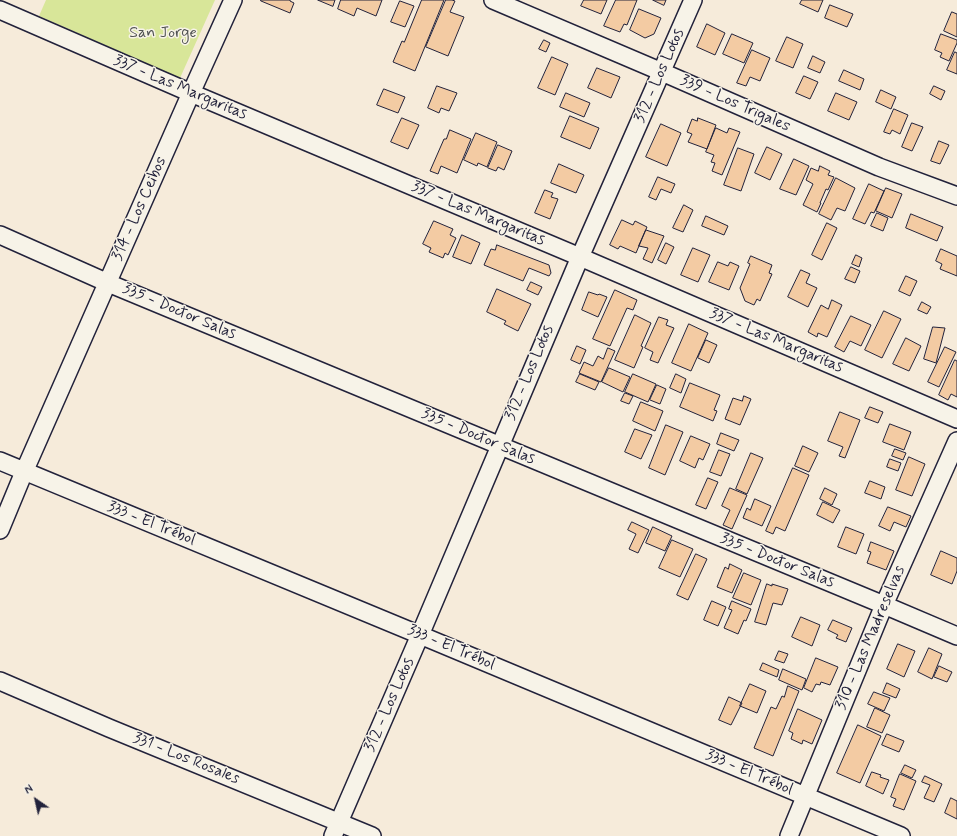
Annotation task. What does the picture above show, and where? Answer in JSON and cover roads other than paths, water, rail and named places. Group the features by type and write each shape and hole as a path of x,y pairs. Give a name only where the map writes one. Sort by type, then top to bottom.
{"street":[{"name":"314 - Los Ceibos","path":"0,530 24,472 233,0"},
{"name":"339 - Los Trigales","path":"493,0 879,167 957,196"},
{"name":"312 - Los Lotos","path":"336,829 580,257 693,0"},
{"name":"337 - Las Margaritas","path":"0,10 191,93 580,257 957,419"},
{"name":"335 - Doctor Salas","path":"0,235 108,283 957,636"},
{"name":"310 - Las Madreselvas","path":"789,836 884,605 957,441"},
{"name":"333 - El Trébol","path":"0,461 901,836"},
{"name":"331 - Los Rosales","path":"0,681 336,829 372,836"}],"park label":[{"name":"San Jorge","path":"163,34"}]}
